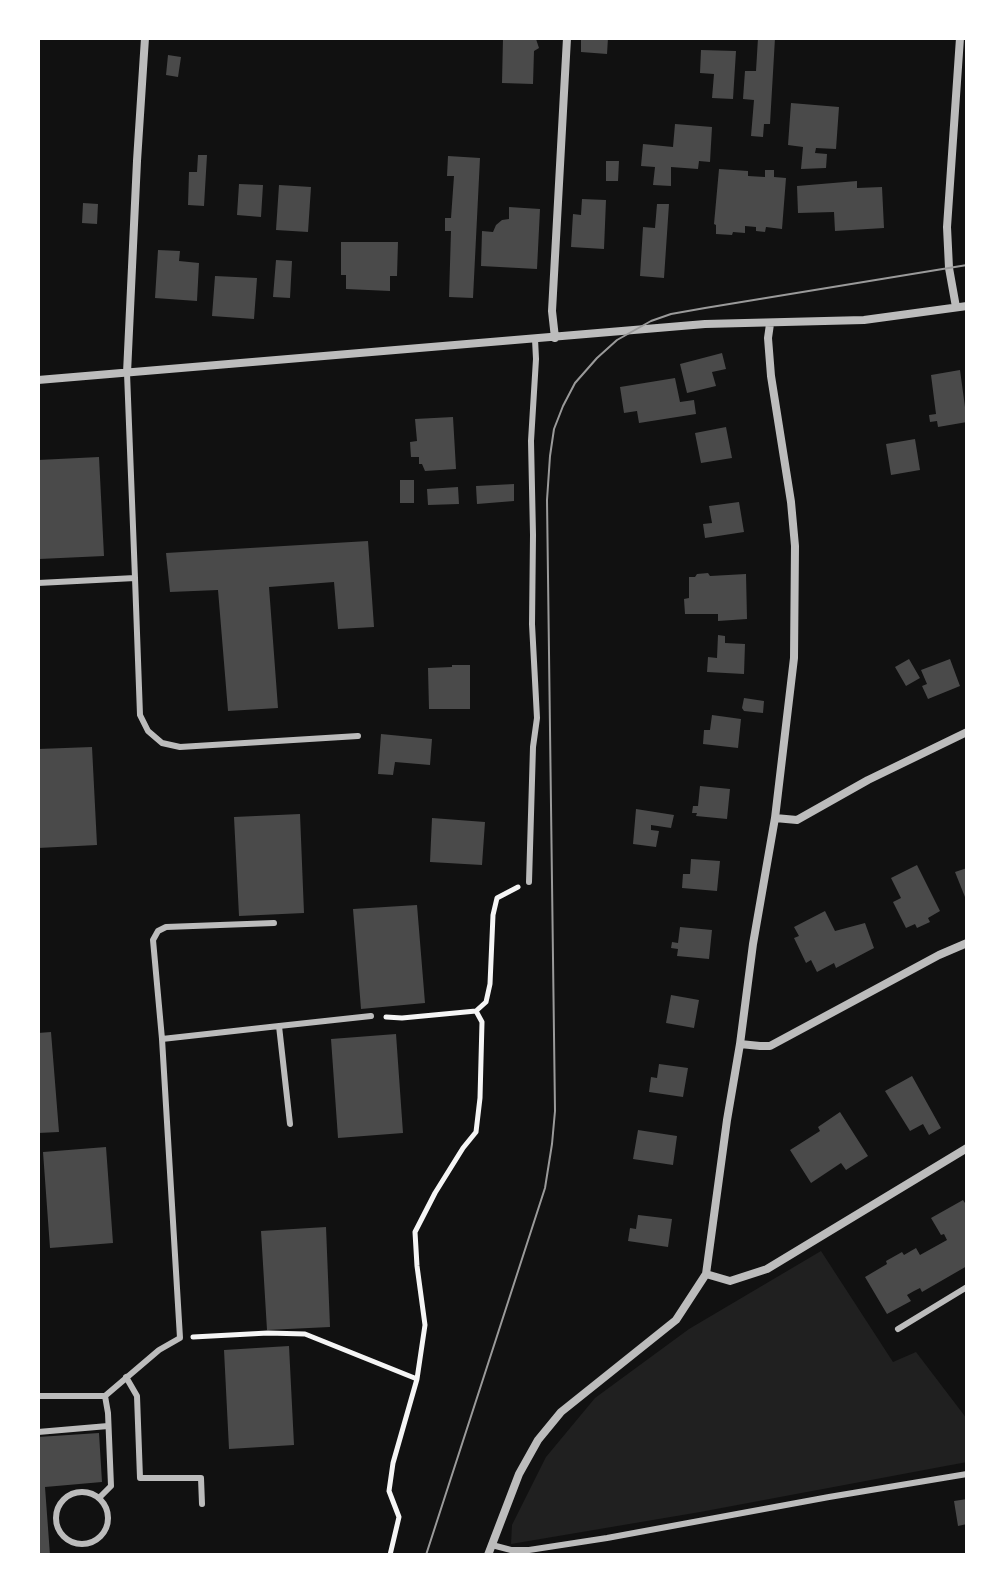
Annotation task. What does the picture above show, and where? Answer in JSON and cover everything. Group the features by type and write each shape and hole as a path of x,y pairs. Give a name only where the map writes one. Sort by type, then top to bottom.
{"street":[{"path":"127,373 145,38"},
{"path":"555,338 552,311 567,38"},
{"path":"956,307 949,268 947,227 960,38"},
{"path":"38,380 705,324 864,320 967,306"},
{"path":"488,1555 519,1474 538,1440 569,1405 676,1320 706,1274 753,944 775,818 795,636 794,523 771,376 770,324"},
{"path":"775,818 797,820 868,780 967,732"},
{"path":"740,1044 770,1046 967,943"},
{"path":"706,1274 730,1281 767,1269 967,1148"}],"lane":[{"path":"529,882 533,747 537,718 532,624 531,441 535,339"},
{"path":"127,373 140,715 148,731 162,743 180,747 358,736"},
{"path":"38,583 135,578"},
{"path":"38,1396 105,1396 159,1350 180,1338 153,940 158,931 166,927 274,923"},
{"path":"162,1039 371,1016"},
{"path":"279,1026 290,1124"},
{"path":"898,1329 967,1287"},
{"path":"126,1377 137,1396 140,1478 201,1478 202,1504"},
{"path":"99,1498 111,1486 105,1396"},
{"path":"38,1432 108,1426"},
{"path":"492,1545 511,1550 529,1550 967,1474"},
{"path":"79,1493 99,1498 108,1516 102,1535 85,1544 66,1539 56,1521 62,1502 79,1493"},
{"path":"85,1544 86,1555"}],"path":[{"path":"371,1016 402,1018 476,1011 486,1002 488,993 497,898 529,882"},
{"path":"390,1555 399,1517 389,1491 393,1463 417,1379 425,1325 415,1232 435,1193 476,1132 482,1022 476,1011"},
{"path":"180,1338 305,1334 417,1379"}],"shaded area":[{"path":"821,1251 893,1362 916,1352 967,1419 967,1462 511,1544 512,1525 546,1457 595,1398 689,1329"}],"building":[{"path":"503,38 536,39 539,48 534,51 533,84 502,83"},
{"path":"581,38 608,38 607,54 581,52"},
{"path":"758,38 775,38 770,124 764,124 763,137 751,136 754,100 743,99 745,71 756,71"},
{"path":"701,50 736,51 733,99 712,98 714,74 700,73"},
{"path":"168,55 181,57 178,77 166,75"},
{"path":"791,103 839,107 836,149 816,148 815,153 827,154 826,168 801,169 803,147 788,145"},
{"path":"675,124 712,127 710,162 699,161 698,169 671,167 671,186 653,185 655,167 641,166 643,144 673,147"},
{"path":"198,155 207,155 204,206 188,205 189,172 197,172"},
{"path":"448,156 480,158 473,298 449,297 451,231 445,231 445,218 451,218 454,176 447,176"},
{"path":"606,161 619,161 618,181 606,181"},
{"path":"719,169 748,171 748,176 765,177 765,170 774,170 774,177 786,178 782,229 766,227 765,232 745,226 745,233 716,234 714,224"},
{"path":"857,181 857,188 882,187 884,228 835,231 834,212 798,213 797,186"},
{"path":"239,184 263,185 261,217 237,215"},
{"path":"279,185 311,187 308,232 276,230"},
{"path":"582,199 606,200 604,249 571,247 573,214 581,215"},
{"path":"83,203 98,204 97,224 82,223"},
{"path":"657,204 669,204 664,278 640,276 643,227 655,228"},
{"path":"509,207 540,209 537,269 481,266 482,231 493,232 502,220 509,219"},
{"path":"341,242 398,242 397,276 390,276 390,291 346,289 346,275 341,275"},
{"path":"158,250 180,251 179,261 199,263 197,301 155,298"},
{"path":"276,260 292,261 290,298 273,297"},
{"path":"215,276 257,278 254,319 212,316"},
{"path":"722,353 726,369 712,372 716,386 687,393 680,364"},
{"path":"960,370 967,422 938,427 937,421 930,422 929,415 936,414 931,375"},
{"path":"675,378 680,402 694,400 696,414 639,423 637,411 624,413 620,387"},
{"path":"453,417 456,469 425,471 419,464 419,457 411,457 410,442 417,441 415,419"},
{"path":"726,427 732,458 701,463 695,433"},
{"path":"915,439 920,470 891,475 886,444"},
{"path":"99,457 104,556 39,559 38,460"},
{"path":"400,480 414,480 414,503 400,503"},
{"path":"514,484 514,501 477,504 476,486"},
{"path":"458,487 459,504 428,505 427,489"},
{"path":"739,502 744,532 705,538 703,524 712,523 709,506"},
{"path":"368,541 374,627 338,629 334,582 269,587 278,708 228,711 218,590 170,592 166,553"},
{"path":"708,573 710,576 746,574 747,619 718,621 718,614 685,614 684,599 689,598 689,577"},
{"path":"718,635 725,636 725,643 745,644 744,674 707,672 708,657 717,658"},
{"path":"909,659 920,678 906,686 895,667"},
{"path":"950,659 960,686 928,699 922,686 927,684 921,670"},
{"path":"470,665 470,709 429,709 428,668"},
{"path":"744,698 764,701 763,713 744,711"},
{"path":"712,715 741,719 738,748 703,744 704,730 710,730"},
{"path":"381,734 432,739 430,765 395,762 393,775 378,774"},
{"path":"92,747 97,845 38,848 38,749"},
{"path":"700,786 730,789 727,819 692,813 693,806 698,806"},
{"path":"636,809 674,815 671,828 651,825 651,830 659,831 656,847 633,844"},
{"path":"300,814 304,913 239,916 234,817"},
{"path":"432,818 485,822 482,865 430,862"},
{"path":"691,859 720,861 717,891 682,888 683,874 690,874"},
{"path":"917,865 940,911 928,918 930,922 917,928 915,924 906,928 893,902 901,898 891,878"},
{"path":"967,868 967,902 955,872"},
{"path":"417,905 425,1003 361,1009 353,909"},
{"path":"825,911 835,931 865,923 874,948 836,968 834,963 817,972 811,960 806,963 794,938 799,936 794,927"},
{"path":"680,927 712,930 709,959 677,956 678,949 671,948 672,942 678,943"},
{"path":"671,995 699,1000 694,1028 666,1023"},
{"path":"51,1032 59,1132 38,1133 38,1033"},
{"path":"396,1034 403,1133 338,1138 331,1039"},
{"path":"659,1064 688,1068 683,1097 649,1092 651,1077 657,1078"},
{"path":"912,1076 941,1128 929,1135 923,1124 910,1131 885,1091"},
{"path":"840,1112 868,1156 846,1170 841,1163 811,1183 790,1150 820,1131 818,1127"},
{"path":"638,1130 677,1136 673,1165 633,1159"},
{"path":"106,1147 113,1243 50,1248 43,1152"},
{"path":"963,1200 967,1206 967,1266 922,1292 920,1288 907,1295 911,1301 887,1314 865,1277 902,1252 904,1255 916,1248 920,1255 947,1240 931,1218"},
{"path":"638,1215 672,1219 668,1247 628,1241 630,1228 636,1229"},
{"path":"326,1227 330,1327 267,1330 261,1231"},
{"path":"289,1346 294,1445 229,1449 224,1350"},
{"path":"99,1433 102,1482 45,1487 50,1555 38,1555 38,1437"},
{"path":"967,1499 967,1524 958,1526 954,1501"}],"tram line":[{"path":"426,1555 545,1188 552,1144 555,1111 547,500 554,429 563,406 575,383 617,340 671,314 967,265"}]}
